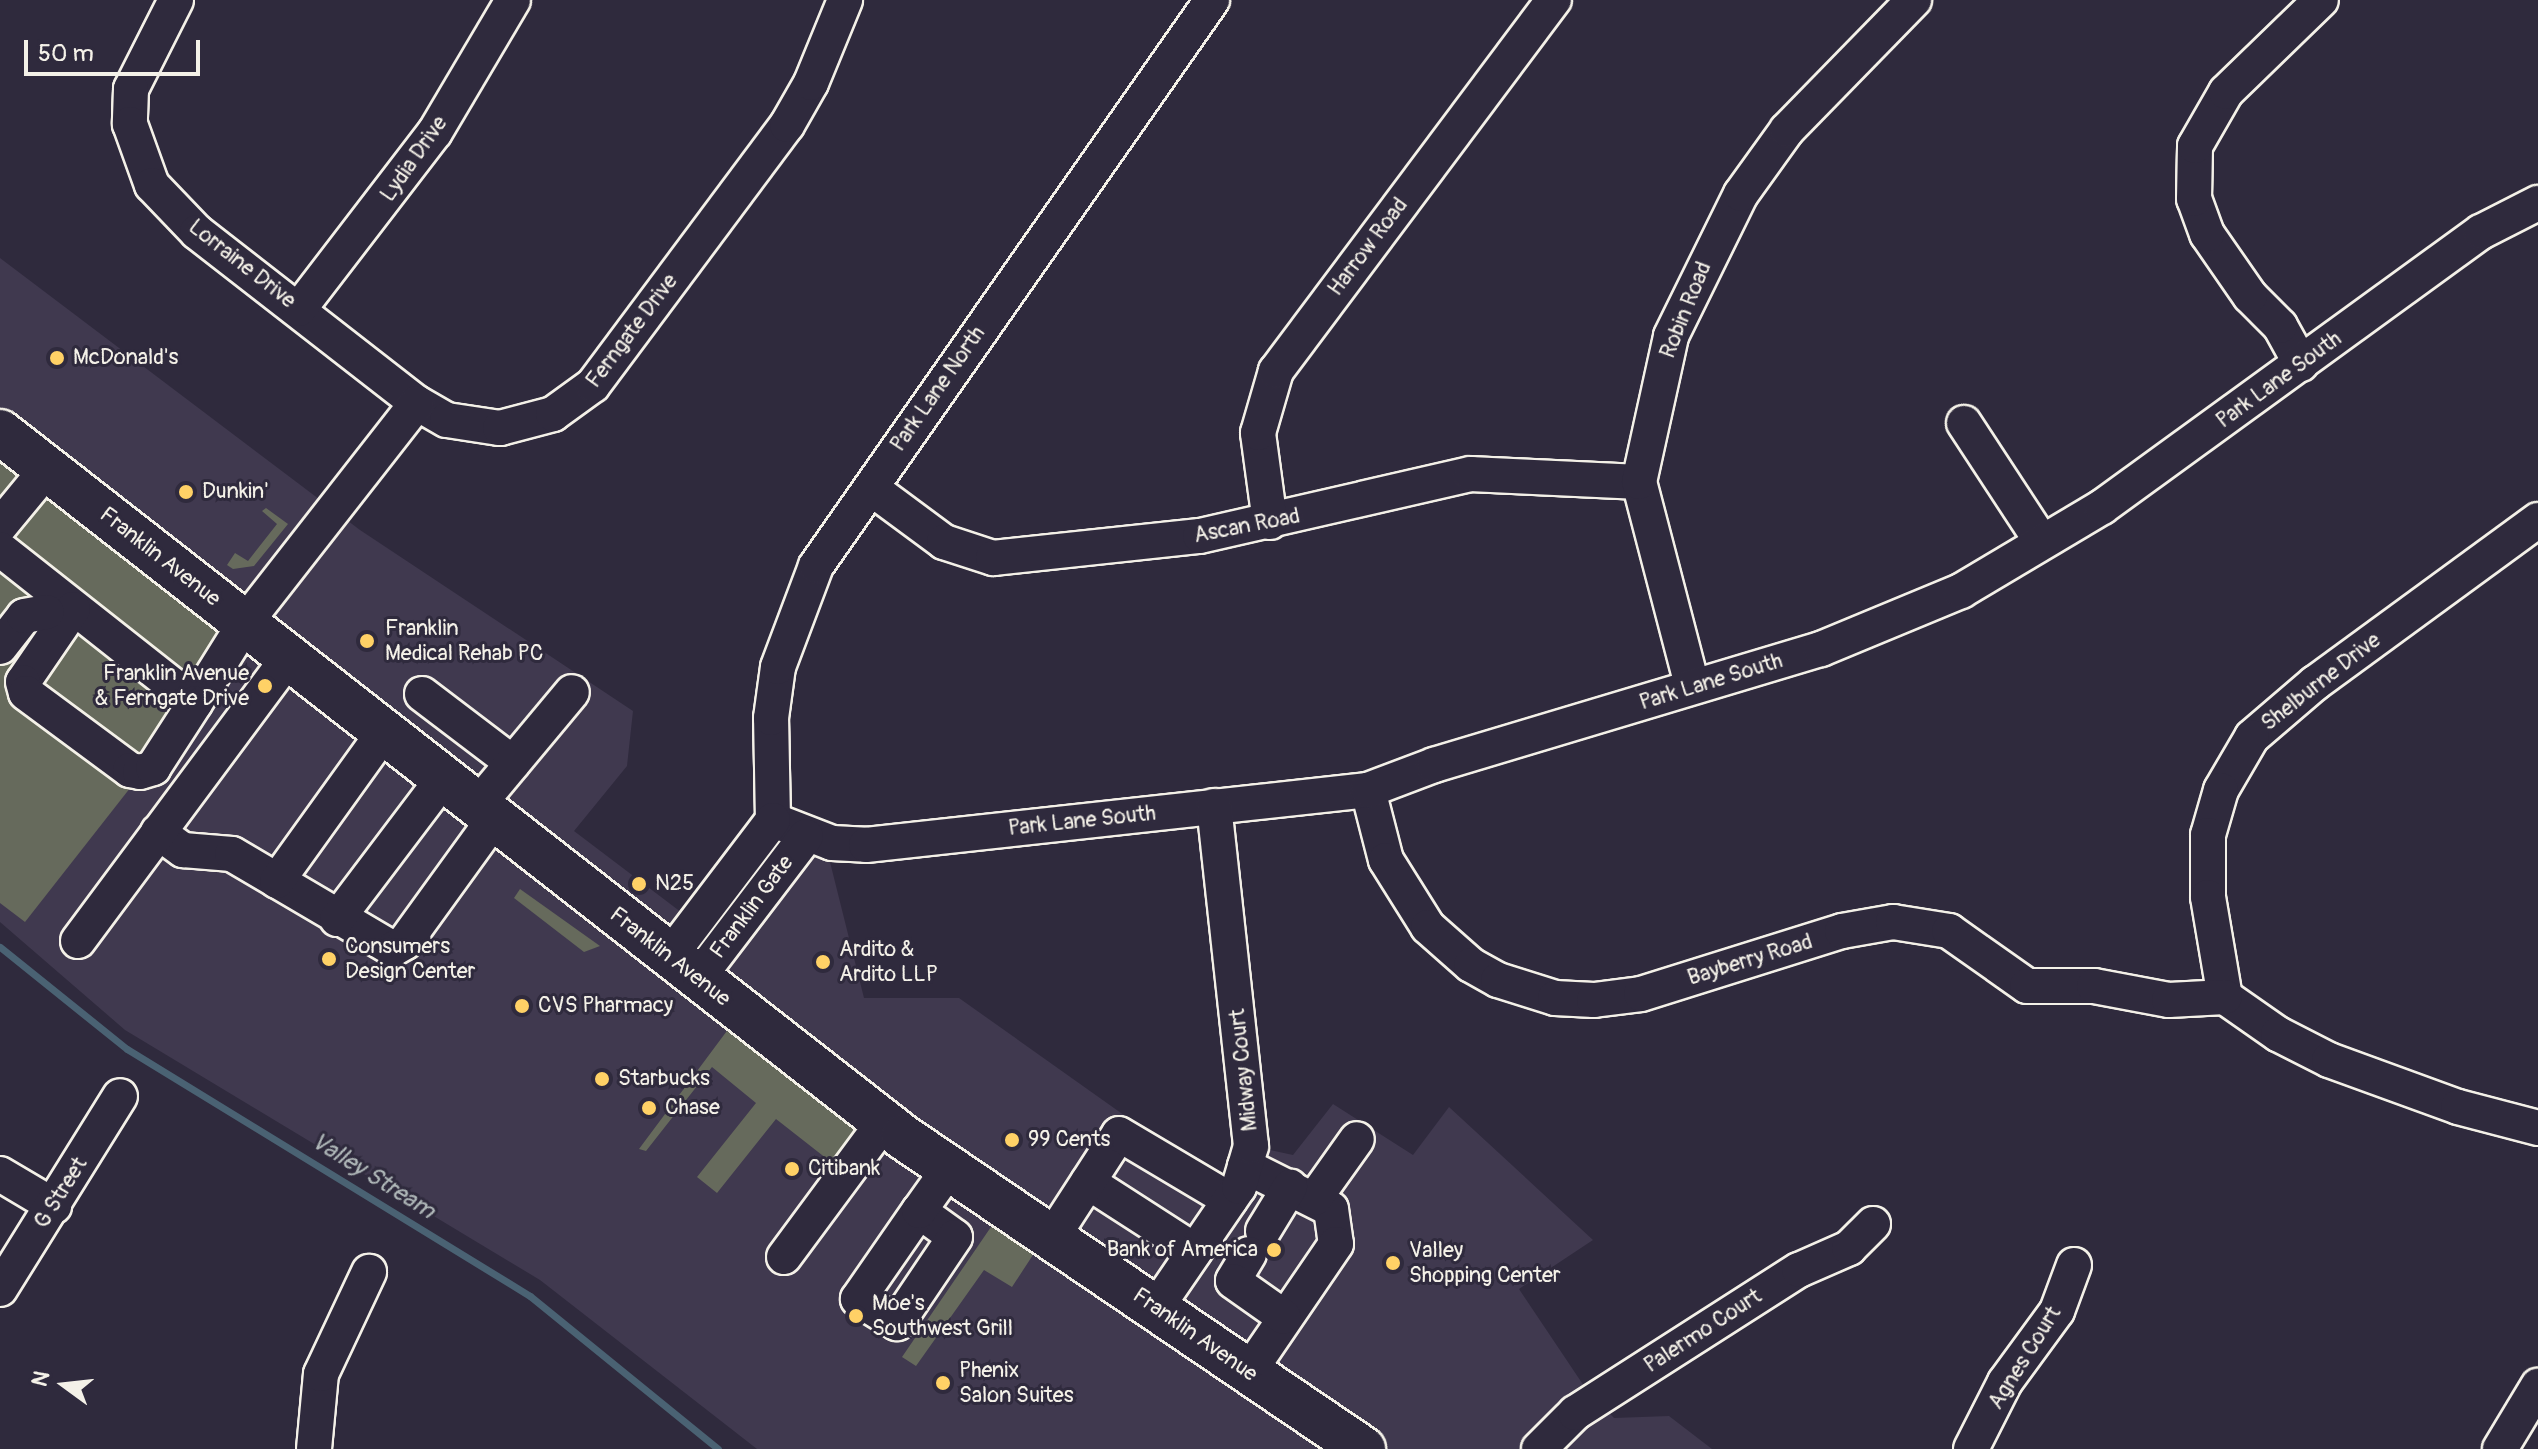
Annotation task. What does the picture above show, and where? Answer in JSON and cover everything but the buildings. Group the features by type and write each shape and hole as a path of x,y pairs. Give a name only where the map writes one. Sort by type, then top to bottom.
{"main road":[{"name":"Franklin Avenue","path":"0,432 894,1129 1363,1449"}],"street":[{"name":"Lorraine Drive","path":"176,0 131,89 130,124 139,162 152,185 197,232 417,403"},
{"name":"Lydia Drive","path":"299,309 399,184 513,0"},
{"name":"Ferngate Drive","path":"417,403 447,420 500,428 553,414 582,396 787,125 811,83 845,0"},
{"name":"Harrow Road","path":"1270,522 1258,433 1276,371 1554,0"},
{"name":"Robin Road","path":"1692,685 1639,482 1671,336 1741,194 1797,119 1914,0"},
{"path":"2301,364 2280,326 2250,296 2207,234 2194,199 2195,146 2226,92 2321,0"},
{"name":"Park Lane North","path":"773,820 771,718 788,629 816,566 1194,6"},
{"name":"Park Lane South","path":"773,820 806,836 866,845 1368,790 1885,626 1961,591 2040,539 2102,507 2481,232 2538,203"},
{"path":"60,606 23,682 26,693 130,770 140,772 153,768 245,623 417,403"},
{"path":"1964,423 2040,539"},
{"path":"0,526 47,469"},
{"name":"Ascan Road","path":"871,488 944,542 993,558 1200,536 1471,474 1639,482"},
{"name":"Shelburne Drive","path":"2225,997 2208,897 2208,835 2232,766 2277,712 2538,520"},
{"path":"0,549 60,606 195,703"},
{"path":"0,647 24,616 60,606"},
{"path":"0,673 60,606"},
{"path":"78,941 289,657"},
{"path":"158,832 183,850 232,854 383,948 399,948 486,812 513,763 572,692"},
{"path":"422,694 513,763"},
{"path":"277,881 384,732"},
{"path":"337,919 443,779"},
{"name":"Bayberry Road","path":"1368,790 1386,860 1428,927 1471,965 1498,980 1555,998 1594,1000 1641,994 1842,931 1893,922 1949,931 2027,986 2094,986 2169,1000 2225,997"},
{"name":"Midway Court","path":"1156,1308 1230,1200 1251,1146 1214,806"},
{"name":"Franklin Gate","path":"683,967 773,820"},
{"name":"Franklin Gate","path":"683,967 806,836"},
{"path":"2225,997 2278,1034 2329,1060 2458,1107 2538,1128"},
{"name":"G Street","path":"0,1289 120,1096"},
{"path":"793,1264 894,1129"},
{"path":"1053,1236 1119,1134 1230,1200"},
{"path":"1284,1317 1233,1281 1256,1242 1357,1139"},
{"path":"1245,1166 1331,1209 1336,1244 1248,1373"},
{"path":"919,1211 949,1169"},
{"path":"0,1174 54,1206"},
{"path":"1088,1182 1195,1251"},
{"name":"Palermo Court","path":"1539,1449 1575,1413 1799,1270 1849,1248 1873,1224"},
{"name":"Agnes Court","path":"1971,1449 2005,1382 2057,1311 2074,1265"},
{"path":"314,1449 321,1374 369,1272"},
{"path":"2500,1449 2538,1386"}],"shaded area":[{"path":"0,258 360,530 633,711 627,766 574,831 735,953 807,845 827,850 864,998 959,998 1238,1196 1256,1147 1293,1155 1333,1104 1413,1155 1449,1107 1593,1240 1519,1289 1584,1386 1614,1418 1669,1416 1712,1449 757,1449 540,1280 125,1030 0,922"}],"green space":[{"path":"0,432 254,630 25,922 0,903"},
{"path":"266,508 288,524 254,566 233,569 227,565 235,553 248,561 277,524 262,511"},
{"path":"520,889 600,946 584,952 514,898"},
{"path":"741,1012 884,1122 836,1166 776,1119 717,1193 697,1177 756,1103 712,1067 646,1151 639,1149"},
{"path":"1006,1205 1048,1232 1012,1287 984,1270 916,1366 902,1357"}],"waterway":[{"name":"Valley Stream","path":"0,947 127,1049 530,1296 718,1449"}],"place":[{"name":"McDonald's","path":"57,358"},
{"name":"Dunkin'","path":"186,492"},
{"name":"Franklin Medical Rehab PC","path":"367,641"},
{"name":"Franklin Avenue & Ferngate Drive","path":"265,686"},
{"name":"N25","path":"639,884"},
{"name":"Consumers Design Center","path":"329,959"},
{"name":"Ardito & Ardito LLP","path":"823,962"},
{"name":"CVS Pharmacy","path":"522,1006"},
{"name":"Starbucks","path":"602,1079"},
{"name":"Chase","path":"649,1108"},
{"name":"99 Cents","path":"1012,1140"},
{"name":"Citibank","path":"792,1169"},
{"name":"Bank of America","path":"1274,1250"},
{"name":"Valley Shopping Center","path":"1393,1263"},
{"name":"Moe's Southwest Grill","path":"856,1316"},
{"name":"Phenix Salon Suites","path":"943,1383"}]}
